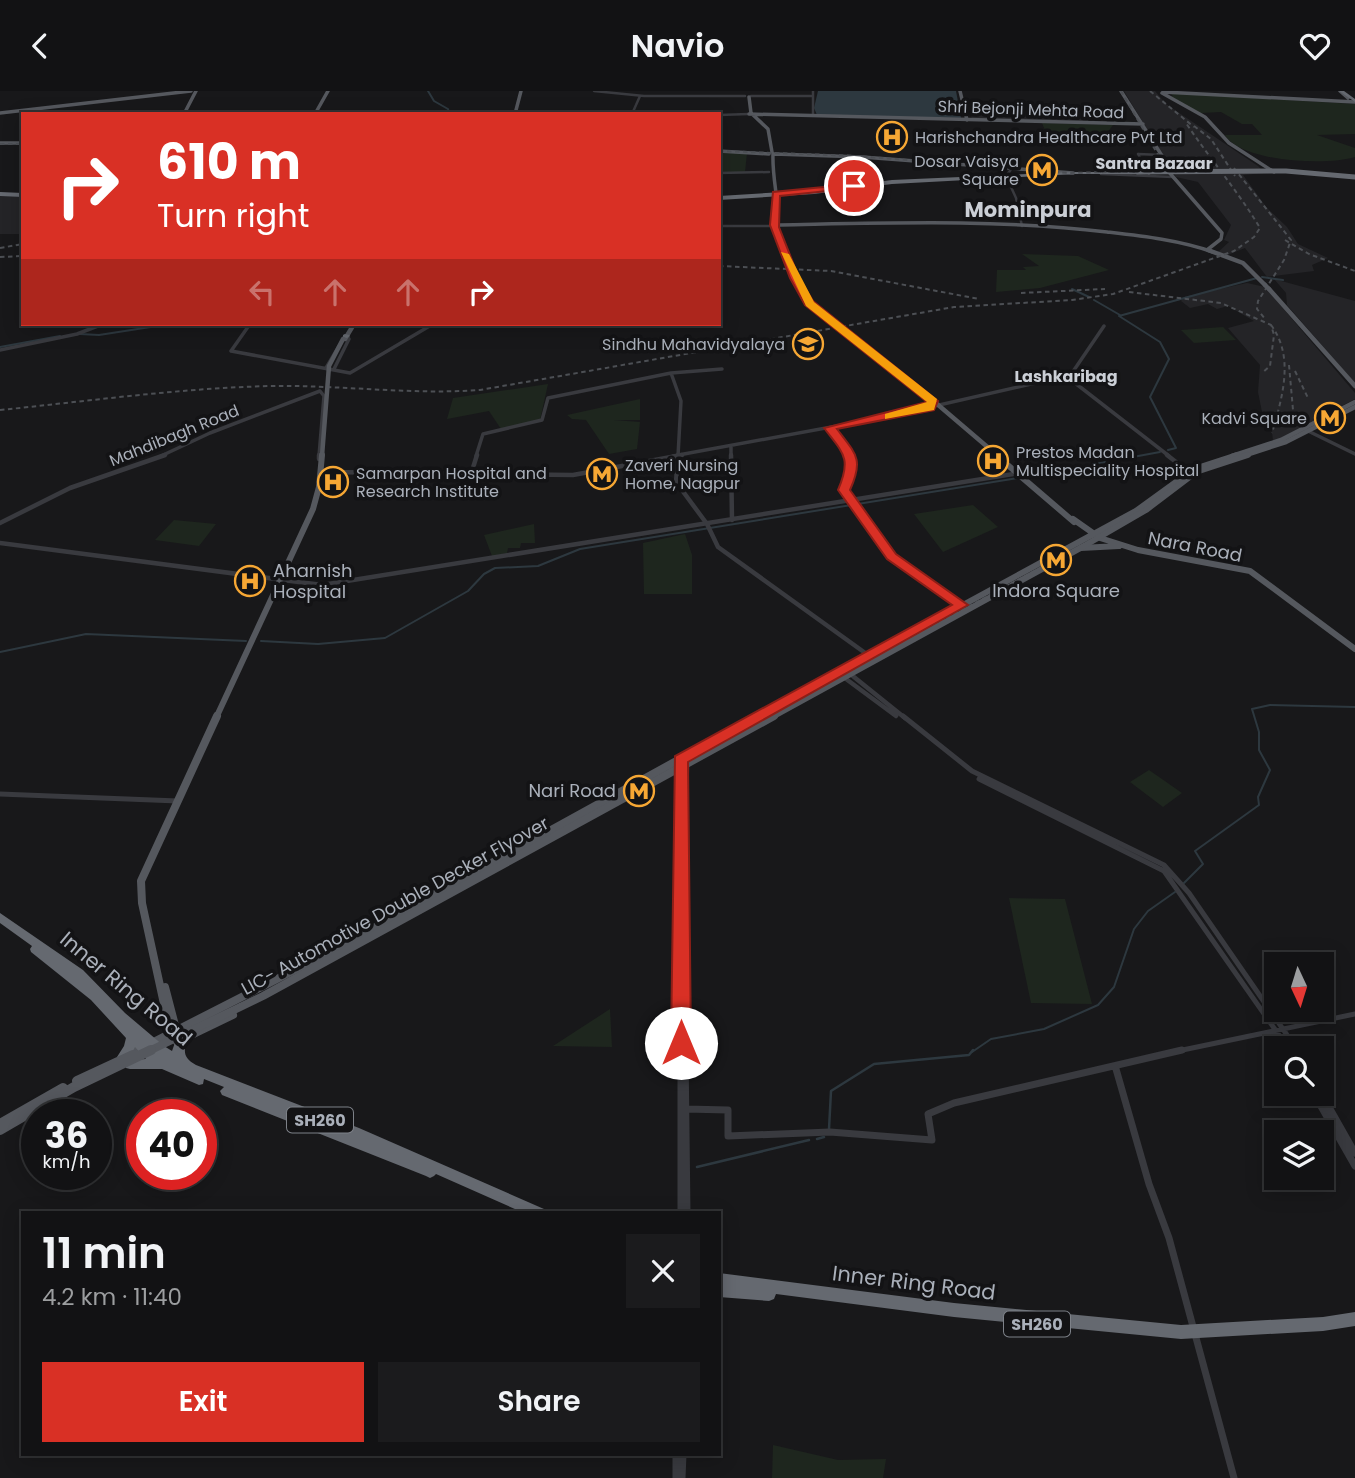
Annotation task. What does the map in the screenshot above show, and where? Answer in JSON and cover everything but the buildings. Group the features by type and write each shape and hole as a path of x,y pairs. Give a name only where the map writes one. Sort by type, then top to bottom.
{"highway":[{"path":"1240,172 1270,171 1355,177"},
{"path":"721,198 892,182 1073,172 1240,172 1355,177"},
{"path":"0,193 21,194"},
{"name":"Inner Ring Road","path":"0,917 79,973 102,994 137,1034"},
{"name":"Inner Ring Road","path":"0,925 78,982 137,1034 162,1043 187,1067 355,1132 534,1211"},
{"path":"162,1064 126,1060 137,1034 162,1043 187,1067"},
{"name":"Inner Ring Road","path":"162,1043 162,1064 439,1175 519,1211"},
{"name":"Inner Ring Road","path":"721,1280 968,1312 1194,1334 1355,1319"},
{"name":"Inner Ring Road","path":"721,1290 878,1304 980,1319 1194,1334 1355,1325"}],"main road":[{"path":"0,112 183,91"},
{"path":"0,112 195,91 186,112"},
{"path":"317,112 329,91"},
{"path":"515,112 521,91"},
{"path":"960,91 967,120"},
{"path":"1161,92 1205,117 1229,143 1270,171"},
{"path":"1161,92 1337,102 1349,97"},
{"path":"1161,92 1207,120 1228,144 1270,171"},
{"path":"1122,94 1167,170 1222,233 1221,239 1207,250"},
{"path":"748,95 750,113 768,129 780,234"},
{"name":"Shri Bejonji Mehta Road","path":"750,113 1141,124"},
{"path":"0,143 21,143"},
{"path":"721,151 936,161 943,158 950,162 1013,168"},
{"path":"772,153 1073,172"},
{"path":"772,153 769,172 776,191"},
{"path":"777,225 939,222 1022,226 1131,235 1200,248 1248,266 1355,386"},
{"path":"162,1043 169,1019 143,894 146,875 313,509 319,488 332,366 352,326"},
{"path":"938,404 1092,534 1131,548"},
{"path":"0,1123 62,1086 126,1060 298,979 1136,511 1189,471 1266,446 1306,430 1355,405"},
{"name":"LIC- Automotive Double Decker Flyover","path":"0,1123 74,1082 231,1009 817,685 1116,524 1195,470 1283,441 1355,405"},
{"name":"LIC- Automotive Double Decker Flyover","path":"0,1131 74,1087 273,991 1084,545 1146,510 1196,472 1270,449 1355,405"},
{"path":"1092,534 1131,548"},
{"path":"1081,548 1092,534"},
{"path":"162,1043 835,681 868,654 1081,548 1120,546"},
{"name":"Nara Road","path":"1131,548 1212,566 1250,571 1316,623 1355,649"},
{"path":"169,1019 182,1024 201,1020"},
{"path":"162,1043 169,1019"},
{"path":"0,1131 126,1060"}],"street":[{"path":"594,91 811,96"},
{"path":"813,91 813,115"},
{"path":"633,112 642,94"},
{"path":"721,115 750,113"},
{"path":"1161,157 1138,154 1148,172 1173,177"},
{"path":"1013,168 1006,176 1016,198 1022,226"},
{"path":"1103,173 1167,170"},
{"path":"721,173 769,172"},
{"path":"721,226 777,225"},
{"path":"780,234 790,267 809,303 938,404"},
{"path":"0,350 77,334 98,326"},
{"path":"249,326 231,351 350,373 362,368 401,340 429,326"},
{"path":"326,473 573,475 830,428 1066,376 1072,373 1104,326"},
{"path":"326,368 345,337 349,339 334,369"},
{"path":"471,474 482,433 541,419 548,398 671,373 722,369"},
{"path":"671,373 681,401 676,482 707,524 719,547 868,654"},
{"path":"1066,376 1189,471"},
{"name":"Mahdibagh Road","path":"0,523 69,488 159,457 210,433 320,391 324,395 319,488"},
{"path":"830,428 851,455 853,471 844,490 891,556 965,607"},
{"path":"1306,430 1355,454"},
{"path":"1345,449 1355,443"},
{"path":"731,446 732,520"},
{"path":"0,543 279,581 338,584 1021,476"},
{"path":"855,682 859,668"},
{"path":"843,673 972,771 1164,865 1189,893 1223,947"},
{"path":"835,681 855,682 967,772 1158,867 1178,888 1223,947 1287,1036"},
{"path":"684,762 682,908 684,1201 686,1211"},
{"path":"0,794 180,801"},
{"path":"686,1109 728,1110 728,1136 862,1134 897,1142 932,1140 928,1114 955,1102 1042,1080 1116,1069 1144,1058 1355,1014"},
{"path":"1281,1029 1284,1036"},
{"path":"682,1211 686,1109 684,1057"},
{"path":"1116,1069 1149,1184 1170,1238 1234,1478"},
{"path":"1321,1106 1355,1166"},
{"path":"1328,1106 1355,1153"},
{"path":"676,1456 676,1478"},
{"path":"682,1478 683,1456"}],"shaded area":[{"path":"818,91 956,91 961,118 817,115 814,108"},
{"path":"1124,91 1155,91 1166,104 1258,166 1265,173 1243,175 1267,208 1287,227 1298,244 1328,258 1312,265 1314,271 1267,277 1245,248 1225,256 1218,252 1229,242 1224,240 1231,225 1198,182 1176,177"},
{"path":"1170,93 1355,104 1355,134 1317,135 1355,148 1355,157 1306,161 1248,151 1234,144 1225,135 1262,135 1252,124 1242,124 1221,112 1201,113 1165,96 1173,96"},
{"path":"968,107 1085,113 1088,122 972,119"},
{"path":"1042,123 1113,125 1104,137 1045,130"},
{"path":"721,152 747,153 745,172 721,172"},
{"path":"0,195 21,196 21,234 0,234"},
{"path":"1022,254 1078,256 1109,270 1040,288 996,292 997,270 1026,270 1023,267 1039,266"},
{"path":"1274,279 1355,301 1355,383 1287,305 1286,293"},
{"path":"1247,283 1265,287 1355,393 1355,399 1273,442 1271,419 1262,412 1258,392 1260,365 1228,328 1254,321 1228,306 1217,309 1208,304 1190,308 1181,301 1184,297"},
{"path":"1223,327 1236,340 1194,343 1181,330"},
{"path":"548,384 540,420 501,429 489,411 447,419 453,398"},
{"path":"640,399 640,420 614,420 640,422 637,449 609,454 586,420 572,419 567,415"},
{"path":"973,505 998,527 943,552 914,514"},
{"path":"174,520 216,524 199,546 155,540"},
{"path":"534,524 535,543 521,543 520,548 508,548 507,553 492,556 484,535"},
{"path":"685,534 692,555 692,594 644,594 643,543"},
{"path":"1149,770 1182,793 1163,807 1130,782"},
{"path":"1009,898 1065,899 1092,1004 1031,1003"},
{"path":"610,1009 612,1047 553,1046"},
{"path":"773,1445 838,1460 886,1459 883,1478 772,1478"}],"waterway":[{"path":"428,91 434,101 449,112"},
{"path":"1262,277 1283,280"},
{"path":"1168,450 1176,448 1150,397 1169,359 1160,342 1119,316 1257,278"},
{"path":"1072,289 1089,297"},
{"path":"1094,300 1120,315"},
{"path":"80,334 99,335 157,326"},
{"path":"0,347 60,336"},
{"path":"1024,477 1160,452"},
{"path":"261,641 318,644 385,638 468,591 484,574 495,568 538,566 580,549 1018,478"},
{"path":"0,652 86,634 246,641"},
{"path":"1184,883 1203,864 1195,851 1259,805 1258,797 1270,770 1259,750 1259,732 1252,709 1270,705 1355,707"},
{"path":"972,1052 991,1039 1044,1029 1098,1005 1114,987 1134,929 1148,911 1175,892"},
{"path":"829,1129 831,1091 874,1064 969,1055 973,1050"},
{"path":"817,1139 824,1137"},
{"path":"697,1167 809,1140"}],"railway":[{"path":"721,151 858,156 1069,173 1146,171 1164,165 1121,91"},
{"path":"1150,91 1194,127"},
{"path":"0,410 238,387 480,390 954,307 1072,300 1113,294 1234,251 1254,237 1260,228 1186,123"},
{"path":"1194,126 1211,139 1235,176"},
{"path":"0,144 21,144"},
{"path":"1234,168 1291,240 1290,243"},
{"path":"1285,240 1290,243"},
{"path":"1265,319 1257,309 1258,301 1284,260 1290,243"},
{"path":"1290,243 1309,254 1355,271"},
{"path":"0,248 21,244"},
{"path":"0,257 21,256"},
{"path":"721,266 831,271 979,299"},
{"path":"1021,293 1105,289"},
{"path":"1129,292 1221,303 1271,325"},
{"path":"1263,372 1270,366 1274,335 1271,325"},
{"path":"1271,325 1283,350 1284,364 1282,392 1272,433"},
{"path":"1289,365 1294,421"},
{"path":"1295,371 1308,398"},
{"path":"145,1052 249,1003 847,672 1133,518 1194,473 1284,442 1355,406"},
{"path":"0,1128 71,1087 149,1050"}],"slow traffic":[{"path":"784,254 809,303 933,401 930,407 889,416"}],"place":[{"name":"Harishchandra Healthcare Pvt Ltd","path":"892,137"},
{"name":"Dosar Vaisya Square","path":"1042,170"},
{"name":"Sindhu Mahavidyalaya","path":"808,344"},
{"name":"Kadvi Square","path":"1330,418"},
{"name":"Prestos Madan Multispeciality Hospital","path":"993,461"},
{"name":"Zaveri Nursing Home, Nagpur","path":"602,474"},
{"name":"Samarpan Hospital and Research Institute","path":"333,482"},
{"name":"Indora Square","path":"1056,560"},
{"name":"Aharnish Hospital","path":"250,581"},
{"name":"Nari Road","path":"639,791"}],"district":[{"name":"Santra Bazaar","path":"1154,163"},
{"name":"Mominpura","path":"1028,210"},
{"name":"Lashkaribag","path":"1066,376"}],"route":[{"path":"681,1043 680,760 961,605 891,556 882,545 844,490 853,471 851,455 830,428 930,407 933,401 809,303 795,278 774,225 777,224 776,194 854,186"}]}
